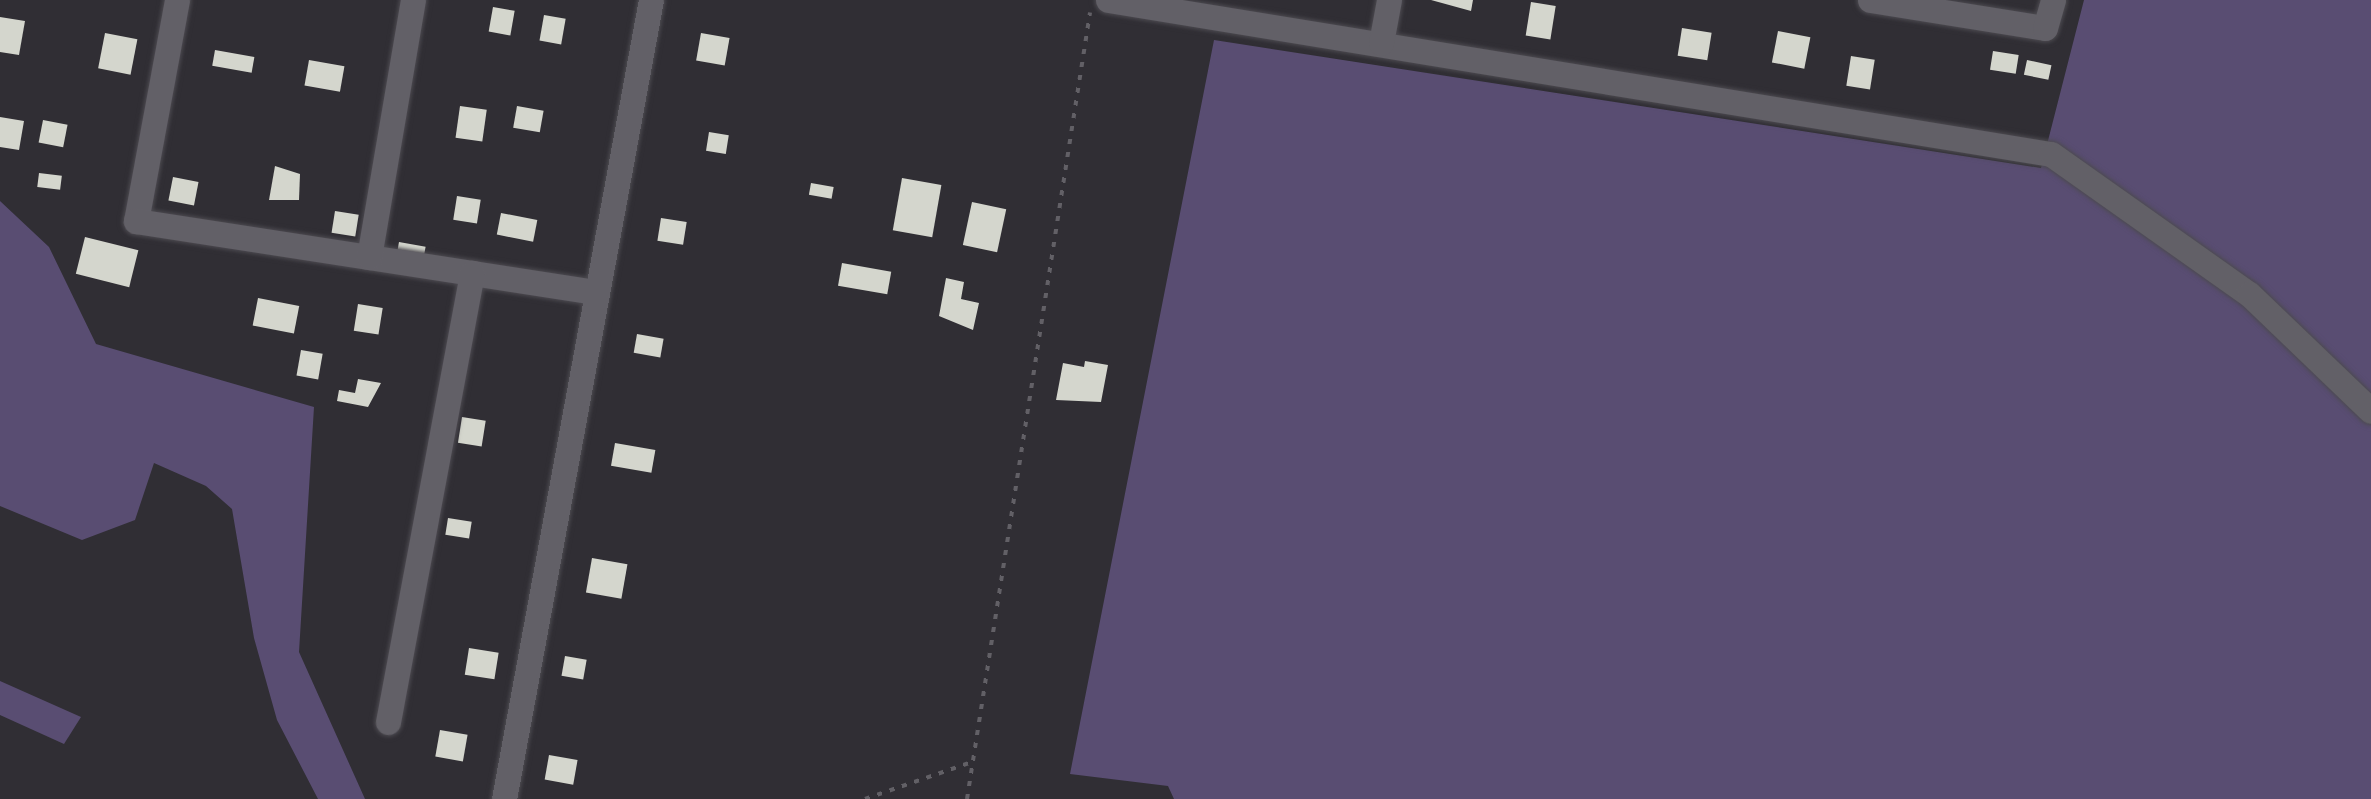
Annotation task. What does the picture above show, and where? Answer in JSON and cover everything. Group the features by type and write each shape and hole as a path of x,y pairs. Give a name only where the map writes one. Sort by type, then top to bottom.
{"street":[{"path":"178,0 136,221 597,292"},
{"path":"369,258 413,0"},
{"path":"504,799 651,0"},
{"path":"1108,0 2051,154 2248,294 2371,411"},
{"path":"1381,43 1389,0"},
{"path":"1870,0 2046,28 2053,0"},
{"path":"388,722 472,273"}],"path":[{"path":"967,799 1092,0"},
{"path":"866,799 971,762"}],"shaded area":[{"path":"2084,0 2371,0 2371,799 1174,799 1168,786 1070,774 1214,40 2041,168"},
{"path":"0,201 49,247 96,344 314,407 299,652 365,799 318,799 277,720 254,638 232,509 206,486 154,463 135,520 82,540 0,506"},
{"path":"0,681 81,717 64,744 0,715"}],"building":[{"path":"1431,0 1473,0 1471,11"},
{"path":"1531,2 1556,6 1550,39 1526,36"},
{"path":"493,7 515,11 510,35 489,32"},
{"path":"544,15 566,19 561,44 539,41"},
{"path":"0,17 25,21 19,55 0,52"},
{"path":"1682,28 1712,33 1707,60 1678,56"},
{"path":"1778,31 1810,37 1804,69 1772,62"},
{"path":"105,33 137,39 131,75 98,68"},
{"path":"701,33 730,38 725,66 696,61"},
{"path":"215,50 254,57 252,73 212,66"},
{"path":"1993,51 2019,55 2016,74 1990,70"},
{"path":"1851,56 1875,60 1870,89 1846,86"},
{"path":"309,60 344,66 340,92 304,86"},
{"path":"2027,60 2051,65 2048,80 2024,75"},
{"path":"460,106 487,110 482,141 456,138"},
{"path":"517,106 544,111 540,132 513,128"},
{"path":"0,117 24,121 19,150 0,147"},
{"path":"43,120 68,125 63,147 39,143"},
{"path":"709,132 729,135 726,154 706,151"},
{"path":"275,166 300,174 299,200 269,200"},
{"path":"39,173 62,176 60,190 37,187"},
{"path":"173,177 199,182 194,206 168,201"},
{"path":"902,178 941,185 932,237 893,230"},
{"path":"811,183 834,187 832,199 809,195"},
{"path":"457,196 481,200 477,223 453,220"},
{"path":"972,202 1006,209 997,252 963,245"},
{"path":"335,211 359,215 355,236 332,233"},
{"path":"501,213 537,220 533,242 497,235"},
{"path":"661,218 687,222 683,245 657,241"},
{"path":"85,237 138,250 129,287 76,274"},
{"path":"399,242 426,247 424,257 397,252"},
{"path":"842,263 891,272 887,294 838,286"},
{"path":"946,278 964,282 961,299 979,303 973,330 939,316"},
{"path":"258,298 299,306 294,333 253,325"},
{"path":"358,304 383,308 378,335 354,331"},
{"path":"637,334 664,339 660,357 634,353"},
{"path":"301,350 323,354 318,379 296,376"},
{"path":"1085,361 1108,365 1101,402 1056,400 1063,363 1084,367"},
{"path":"358,379 381,383 368,407 337,401 339,390 355,393"},
{"path":"462,417 486,421 482,446 458,443"},
{"path":"615,443 655,450 651,473 611,466"},
{"path":"448,518 472,522 469,539 445,535"},
{"path":"592,558 627,564 621,599 586,592"},
{"path":"469,648 499,653 494,679 465,675"},
{"path":"565,656 587,660 583,680 562,676"},
{"path":"440,730 468,735 463,761 435,757"},
{"path":"549,755 578,760 573,785 545,780"}]}
